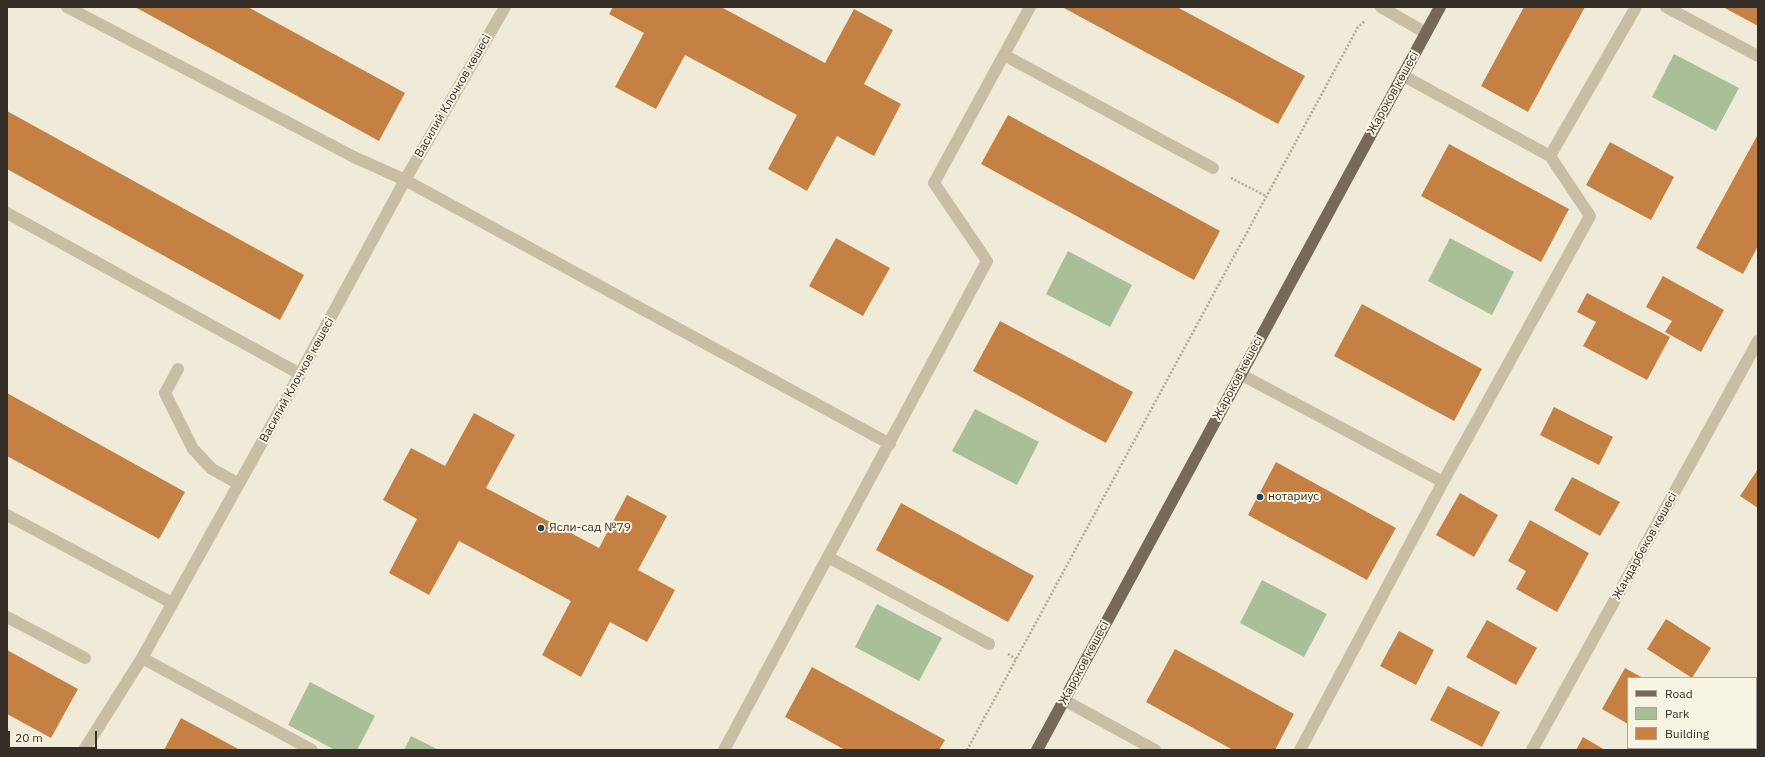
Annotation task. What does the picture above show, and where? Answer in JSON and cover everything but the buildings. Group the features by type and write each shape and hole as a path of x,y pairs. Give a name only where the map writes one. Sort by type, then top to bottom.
{"main road":[{"name":"Жароков көшесі","path":"1037,750 1440,7"}],"street":[{"path":"67,7 354,157 405,180 890,444"},
{"name":"Василий Клочков көшесі","path":"84,750 142,658 300,374 405,180 505,7"},
{"path":"724,750 890,444 987,261 934,183 1030,7"},
{"path":"1380,7 1426,32"},
{"path":"1550,156 1636,7"},
{"path":"1666,7 1758,56"},
{"path":"1004,55 1213,168"},
{"path":"1300,750 1443,482 1590,216 1550,156 1402,75"},
{"path":"7,213 300,374"},
{"name":"Жандарбеков көшесі","path":"1532,750 1758,341"},
{"path":"178,369 165,393 193,449 212,469 239,484"},
{"path":"1240,374 1443,482"},
{"path":"7,515 172,604"},
{"path":"828,557 989,644"},
{"path":"7,617 85,658"},
{"path":"142,658 312,750"},
{"path":"1064,700 1155,750"}],"path":[{"path":"967,750 1358,27 1367,20"},
{"path":"1213,168 1266,196"}],"green space":[{"path":"1674,54 1739,88 1716,131 1652,97"},
{"path":"1450,238 1514,272 1492,315 1428,281"},
{"path":"1068,251 1132,285 1110,327 1046,294"},
{"path":"975,409 1039,442 1017,485 952,451"},
{"path":"1262,580 1327,614 1304,657 1240,623"},
{"path":"877,604 942,638 919,681 855,647"},
{"path":"310,682 375,716 357,750 335,750 288,725"},
{"path":"411,736 439,750 404,750"}],"place":[{"name":"нотариус","path":"1260,497"},
{"name":"Ясли-сад №79","path":"541,528"}]}
